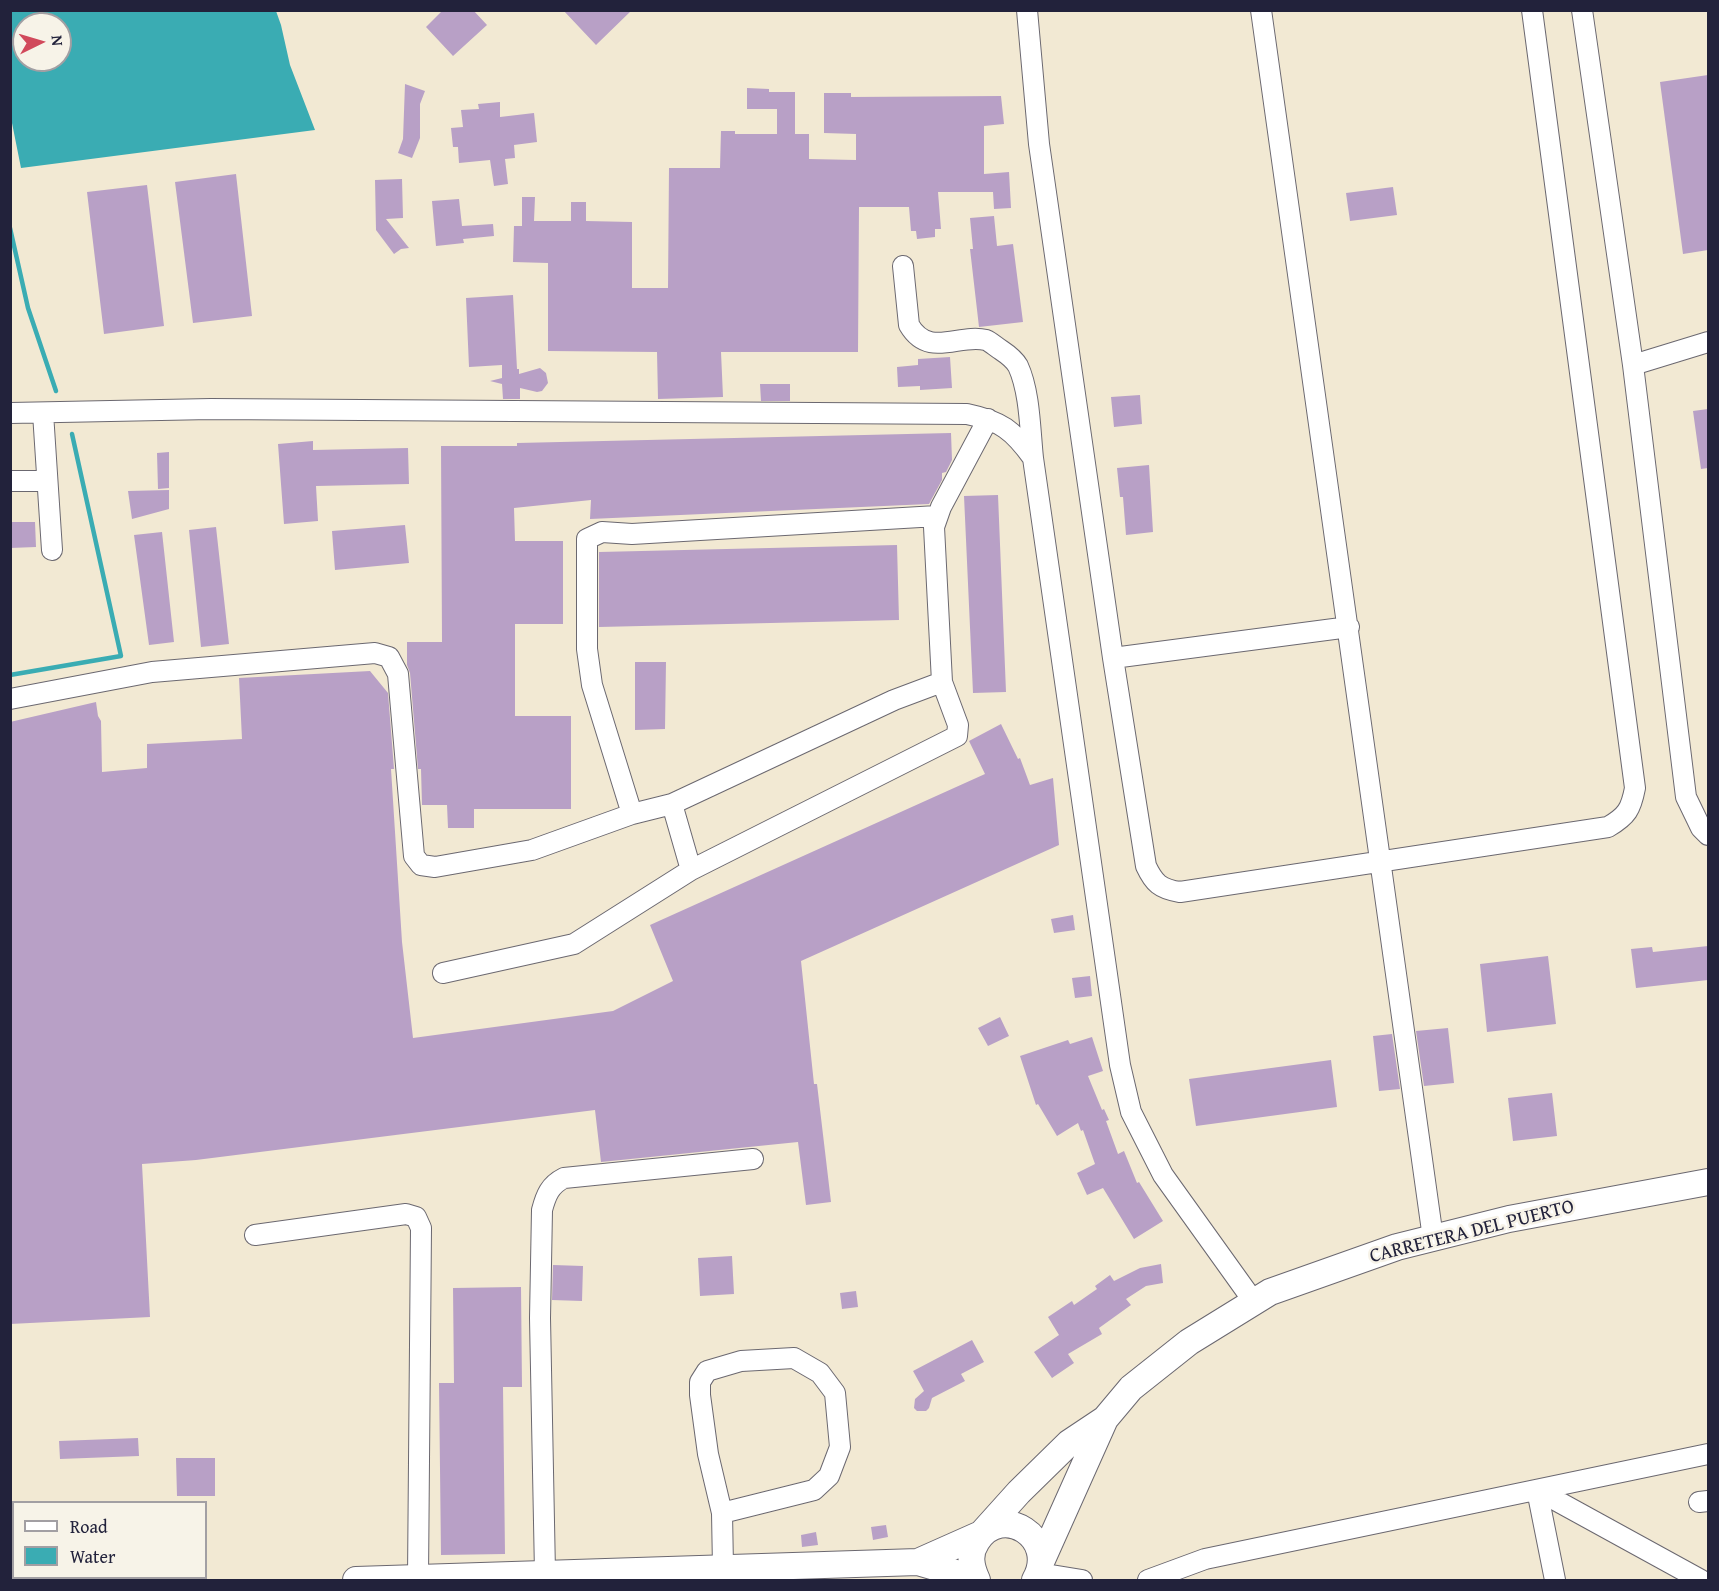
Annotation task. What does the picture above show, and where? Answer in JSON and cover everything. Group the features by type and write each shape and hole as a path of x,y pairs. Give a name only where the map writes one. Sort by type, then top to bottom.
{"main road":[{"path":"1683,1186 1708,1168"},
{"name":"CARRETERA DEL PUERTO","path":"1039,1572 1063,1510 1105,1419 1131,1388 1189,1342 1270,1292 1397,1247 1509,1219 1708,1182"},
{"name":"CARRETERA DEL PUERTO","path":"982,1533 1019,1492 1069,1443 1105,1419"},
{"path":"918,1562 996,1526 1009,1524 1022,1528 1033,1537 1040,1549 1039,1572"},
{"path":"977,1580 971,1564 972,1548 982,1533"},
{"path":"356,1581 546,1573 691,1575 723,1567 918,1562 977,1580"}],"street":[{"path":"1028,10 1039,144 1113,658 1146,866 1153,881 1167,890 1180,892 1608,827 1621,820 1631,806 1635,788 1532,10"},
{"path":"1261,10 1433,1238"},
{"path":"1582,10 1633,364 1686,797 1701,828 1708,835"},
{"path":"903,266 909,325 913,333 937,344 981,339 988,341 1011,357 1018,366 1028,405 1033,458 1125,1089 1131,1112 1163,1175 1254,1302"},
{"path":"1633,364 1708,342"},
{"path":"10,413 211,409 967,414 988,419 1018,438 1033,458"},
{"path":"43,413 52,550"},
{"path":"443,974 574,944 691,870 957,736 958,725 942,682 934,527 937,516 988,419"},
{"path":"10,480 47,481"},
{"path":"632,814 592,685 587,649 587,538 602,532 632,534 937,516"},
{"path":"1113,658 1349,627"},
{"path":"10,699 152,672 375,653 389,657 398,674 414,856 421,865 435,867 532,850 632,814 672,804 894,700 942,682"},
{"path":"672,804 691,870"},
{"path":"546,1573 540,1318 542,1210 547,1194 554,1183 564,1178 753,1159"},
{"path":"255,1235 406,1214 416,1217 421,1228 418,1577"},
{"path":"722,1513 814,1490 829,1476 840,1447 835,1393 819,1373 794,1358 741,1361 707,1371 700,1382 708,1454 722,1513 723,1567"},
{"path":"1148,1581 1205,1559 1708,1454"},
{"path":"1537,1490 1555,1581"},
{"path":"1537,1490 1701,1581"},
{"path":"1039,1572 1082,1581"}],"water":[{"path":"10,11 276,11 290,65 315,130 21,168 11,118"}],"building":[{"path":"443,10 473,10 487,25 453,56 426,27"},
{"path":"563,10 632,10 596,45"},
{"path":"1708,75 1708,250 1683,254 1660,82"},
{"path":"405,84 425,91 420,104 420,138 412,158 398,153 403,139"},
{"path":"747,88 769,89 769,92 795,92 795,134 809,134 809,159 856,160 856,134 824,133 824,93 851,93 851,97 1001,96 1004,124 984,126 984,174 1009,172 1011,208 994,209 993,192 938,192 941,229 935,229 935,237 917,239 916,231 911,231 909,207 859,207 858,352 721,352 723,397 658,399 657,352 548,351 548,263 513,262 514,226 522,226 522,197 535,197 534,221 571,221 571,202 586,202 586,221 632,222 632,288 668,288 669,168 720,168 721,131 735,131 735,134 777,134 777,109 747,109"},
{"path":"500,102 500,117 534,113 537,142 514,145 515,158 505,159 508,184 494,186 490,160 459,163 458,147 453,147 451,128 463,127 461,110 479,109 478,104"},
{"path":"236,174 252,316 193,323 175,182"},
{"path":"402,179 403,218 386,219 409,248 401,249 394,254 376,230 375,180"},
{"path":"147,185 164,326 104,334 87,192"},
{"path":"1393,187 1397,215 1350,221 1346,193"},
{"path":"459,199 462,226 493,224 494,236 463,239 464,243 436,246 432,201"},
{"path":"994,216 997,246 1013,244 1023,322 979,327 970,249 973,249 970,218"},
{"path":"513,295 517,369 519,369 519,374 540,368 546,373 548,383 542,391 537,392 520,388 520,399 503,399 502,384 490,381 502,378 502,365 469,367 466,298"},
{"path":"950,357 952,388 920,390 920,386 898,387 897,367 918,365 918,359"},
{"path":"760,384 790,384 790,401 761,401"},
{"path":"1140,395 1142,424 1114,427 1111,397"},
{"path":"1708,409 1708,468 1701,469 1693,411"},
{"path":"951,433 952,460 946,472 942,473 942,480 929,504 590,519 591,500 514,508 515,541 563,541 563,624 515,624 515,716 571,716 571,809 474,809 474,828 448,828 447,805 422,805 421,769 418,769 410,673 407,665 407,642 442,642 441,446 517,446 517,443"},
{"path":"313,441 313,450 408,448 409,484 316,486 318,521 284,524 278,444"},
{"path":"169,452 169,488 158,489 157,453"},
{"path":"1149,465 1153,532 1126,535 1123,497 1120,497 1117,468"},
{"path":"169,490 169,509 132,519 128,491"},
{"path":"998,495 1006,692 973,693 964,496"},
{"path":"10,522 35,522 36,547 10,548"},
{"path":"405,525 409,563 335,570 332,531"},
{"path":"216,527 229,644 201,647 189,530"},
{"path":"162,532 174,642 149,645 134,535"},
{"path":"897,545 899,620 599,627 599,552"},
{"path":"635,662 666,662 665,729 635,730"},
{"path":"370,671 388,693 402,942 413,1038 613,1011 673,981 650,925 985,774 969,741 1001,724 1018,759 1020,758 1030,785 1053,778 1059,845 801,961 814,1084 817,1084 831,1202 806,1205 798,1142 601,1162 595,1110 196,1160 142,1164 150,1317 10,1324 10,722 96,702 101,721 102,772 147,768 147,744 242,739 239,678"},
{"path":"1073,915 1075,930 1054,933 1051,919"},
{"path":"1708,946 1708,980 1636,988 1631,949 1652,947 1653,952"},
{"path":"1548,956 1556,1024 1487,1032 1480,964"},
{"path":"1090,976 1092,996 1075,998 1072,978"},
{"path":"1000,1017 1009,1036 988,1046 978,1028"},
{"path":"1448,1028 1454,1083 1424,1086 1416,1031"},
{"path":"1392,1034 1400,1089 1379,1091 1373,1036"},
{"path":"1092,1037 1103,1071 1088,1076 1102,1110 1104,1109 1109,1120 1106,1121 1118,1154 1124,1151 1137,1183 1139,1182 1163,1221 1134,1239 1103,1188 1087,1195 1077,1173 1095,1164 1083,1130 1081,1131 1078,1123 1057,1136 1038,1104 1036,1105 1020,1056 1068,1040 1070,1044"},
{"path":"1331,1060 1337,1107 1196,1126 1189,1079"},
{"path":"1552,1093 1557,1136 1513,1141 1508,1098"},
{"path":"732,1256 734,1294 700,1296 698,1258"},
{"path":"1161,1264 1163,1283 1146,1286 1126,1299 1131,1305 1099,1328 1102,1334 1068,1354 1074,1363 1052,1378 1034,1352 1059,1335 1048,1317 1072,1301 1074,1305 1097,1289 1095,1286 1110,1275 1114,1281 1140,1268"},
{"path":"553,1265 583,1266 582,1301 552,1300"},
{"path":"521,1287 522,1387 503,1387 505,1554 441,1555 439,1383 454,1383 453,1288"},
{"path":"856,1291 858,1307 842,1309 840,1293"},
{"path":"972,1340 984,1362 961,1374 965,1381 932,1398 926,1411 917,1411 914,1408 915,1399 924,1391 913,1371"},
{"path":"138,1438 139,1456 60,1459 59,1441"},
{"path":"176,1458 215,1458 215,1496 177,1496"},
{"path":"886,1525 888,1537 873,1540 871,1527"},
{"path":"816,1532 818,1545 802,1547 801,1535"}],"waterway":[{"path":"10,228 28,308 56,391"},
{"path":"10,675 121,656 72,434"}]}
